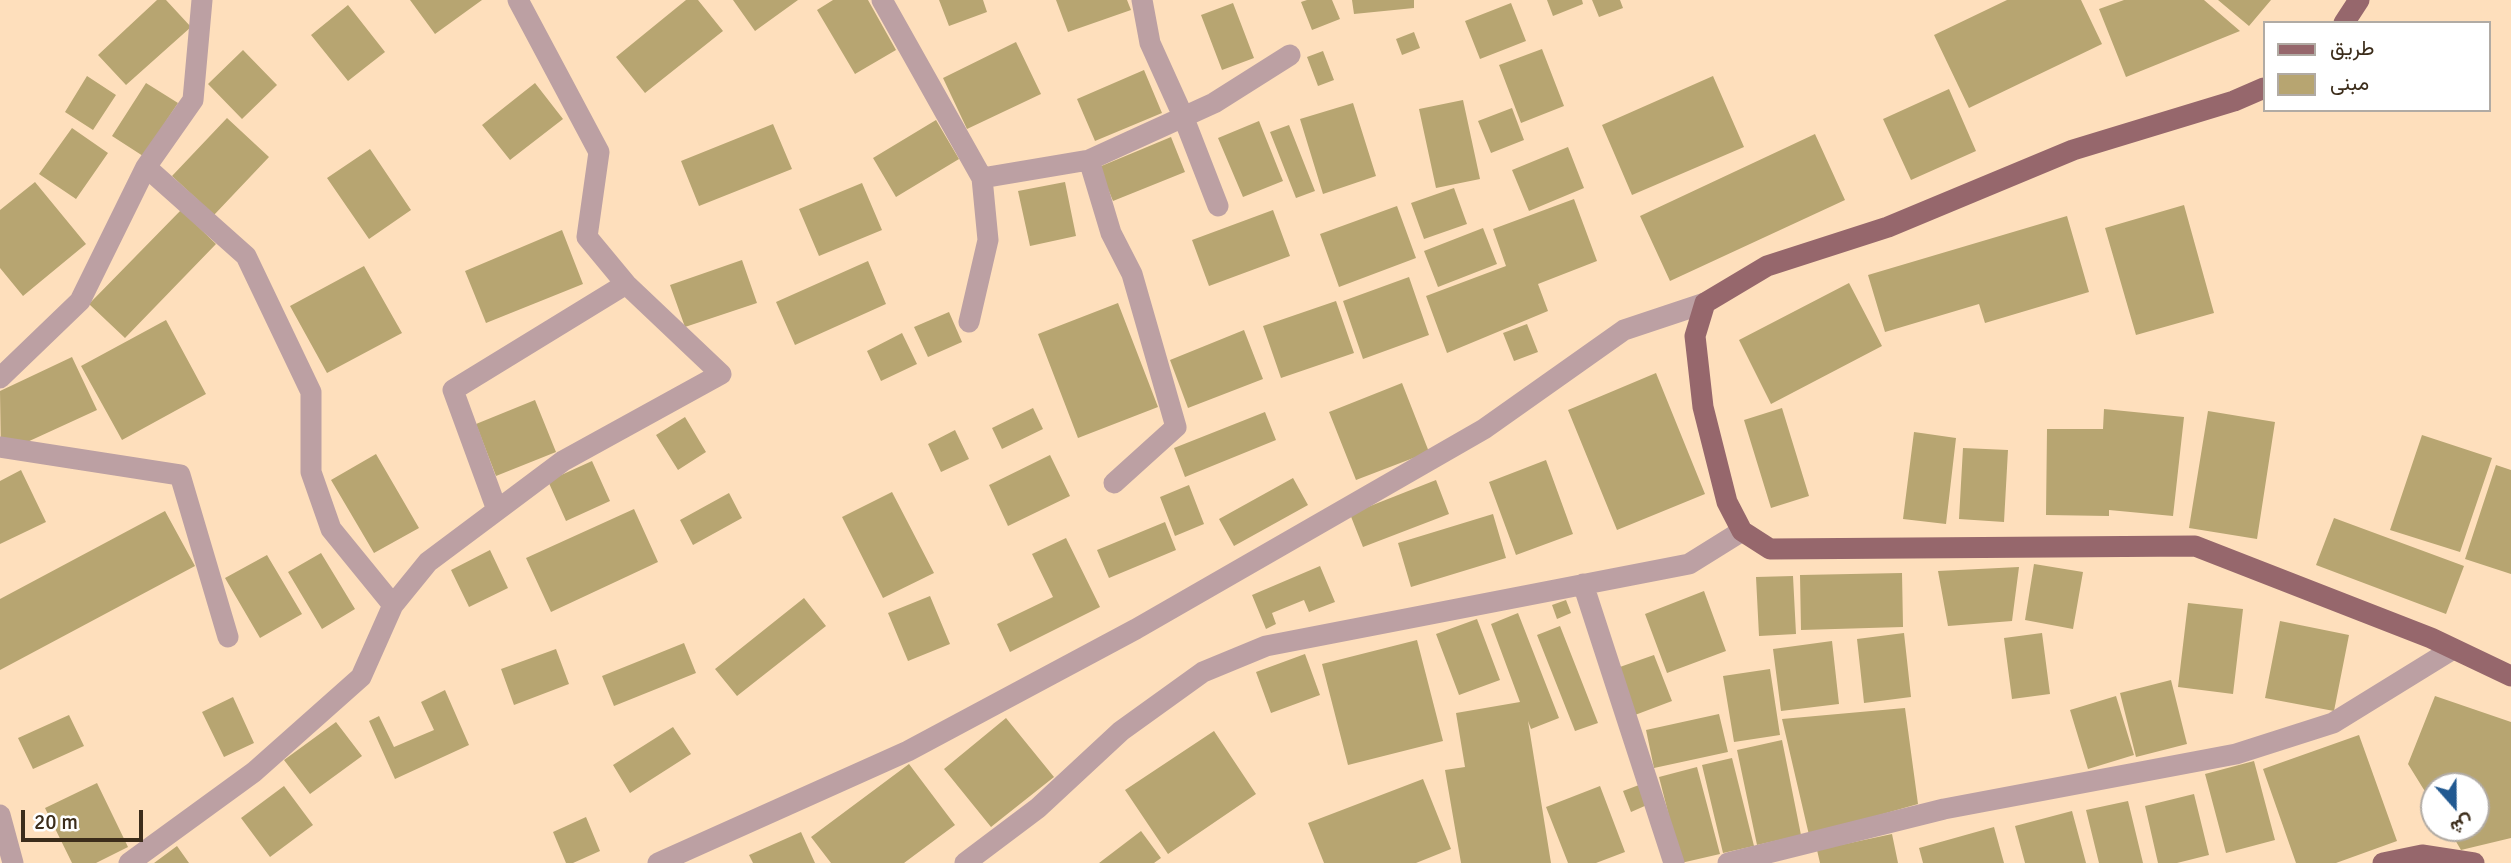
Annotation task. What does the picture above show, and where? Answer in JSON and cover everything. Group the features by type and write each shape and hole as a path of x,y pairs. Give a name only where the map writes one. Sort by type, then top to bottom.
{"main road":[{"path":"2345,21 2359,0"},
{"path":"2262,89 2234,101 2073,150 1888,227 1767,266 1704,303 1695,336 1703,407 1727,502 1742,531 1770,550 2195,546 2431,638 2511,676"},
{"path":"2383,863 2423,855 2474,863"}],"street":[{"path":"0,378 80,301 146,167 193,100 202,0"},
{"path":"129,863 254,772 361,677 393,605 428,562 563,461 721,374 625,284 587,237 599,152 518,0"},
{"path":"881,0 982,178 988,240 969,322"},
{"path":"1142,0 1150,43 1183,116 1218,205"},
{"path":"982,178 1089,160 1214,103 1290,55"},
{"path":"1089,160 1111,233 1132,274 1176,427 1114,483"},
{"path":"146,167 246,256 311,392 311,472 331,529 393,605"},
{"path":"497,510 453,390 625,284"},
{"path":"658,863 908,751 1136,629 1484,429 1623,330 1704,303"},
{"path":"0,447 180,475 229,637"},
{"path":"965,863 1038,808 1121,731 1203,672 1266,646 1689,564 1742,531"},
{"path":"1583,584 1674,863"},
{"path":"1728,863 1944,809 2236,754 2333,723 2453,649"},
{"path":"0,815 13,863"}],"building":[{"path":"157,0 166,0 191,27 126,85 98,55"},
{"path":"410,0 482,0 435,34"},
{"path":"686,0 698,0 723,31 645,93 616,57"},
{"path":"733,0 798,0 755,31"},
{"path":"833,0 868,0 896,50 855,74 817,10"},
{"path":"939,0 983,0 987,12 949,26"},
{"path":"1056,0 1127,0 1131,10 1068,32"},
{"path":"1332,0 1340,19 1312,30 1301,2"},
{"path":"1352,0 1414,0 1414,8 1354,14"},
{"path":"1547,0 1582,0 1583,4 1553,16"},
{"path":"1592,0 1620,0 1623,8 1599,17"},
{"path":"2007,0 2081,0 2102,44 1969,108 1934,35"},
{"path":"2124,0 2204,0 2240,31 2126,77 2099,9"},
{"path":"2218,0 2271,0 2249,26"},
{"path":"1233,3 1254,58 1222,70 1201,15"},
{"path":"1511,3 1526,41 1480,59 1465,21"},
{"path":"348,5 385,52 348,81 311,35"},
{"path":"1414,32 1420,48 1402,55 1396,39"},
{"path":"1016,42 1041,94 967,129 943,78"},
{"path":"1542,49 1564,106 1521,123 1499,65"},
{"path":"243,50 277,85 242,119 208,84"},
{"path":"1323,51 1334,80 1318,86 1307,57"},
{"path":"1144,70 1162,113 1095,141 1077,99"},
{"path":"87,76 116,95 93,130 65,112"},
{"path":"1713,76 1744,147 1632,195 1602,125"},
{"path":"146,83 178,103 143,156 112,136"},
{"path":"535,83 563,119 510,160 482,125"},
{"path":"1949,89 1976,151 1911,180 1883,119"},
{"path":"1463,100 1480,179 1436,188 1419,109"},
{"path":"1353,103 1376,176 1323,194 1300,119"},
{"path":"1512,108 1524,140 1491,153 1478,121"},
{"path":"227,118 269,157 214,215 172,176"},
{"path":"936,120 959,159 896,197 873,158"},
{"path":"1259,121 1283,181 1243,197 1218,138"},
{"path":"773,124 792,169 699,206 681,161"},
{"path":"1289,125 1315,191 1296,198 1270,132"},
{"path":"72,128 108,153 76,199 39,174"},
{"path":"1815,134 1845,200 1670,281 1640,216"},
{"path":"1171,137 1185,172 1113,201 1099,167"},
{"path":"1568,147 1584,188 1529,211 1512,170"},
{"path":"370,149 411,210 369,239 327,178"},
{"path":"35,182 86,244 23,296 0,268 0,210"},
{"path":"1065,182 1076,236 1030,246 1018,191"},
{"path":"862,183 882,230 819,256 799,209"},
{"path":"1454,188 1467,224 1424,239 1411,203"},
{"path":"1574,199 1597,261 1538,284 1548,311 1447,353 1426,296 1506,266 1493,229"},
{"path":"2184,205 2214,313 2136,335 2105,228"},
{"path":"1397,206 1416,258 1339,287 1320,234"},
{"path":"181,210 216,244 125,338 89,304"},
{"path":"1273,210 1290,256 1209,286 1192,240"},
{"path":"2067,216 2089,292 1985,323 1979,304 1885,332 1868,275"},
{"path":"1483,228 1497,264 1438,287 1424,251"},
{"path":"562,230 583,284 486,323 465,271"},
{"path":"742,260 757,303 685,327 670,285"},
{"path":"868,261 886,304 795,345 776,302"},
{"path":"364,266 402,333 327,373 290,306"},
{"path":"1409,277 1429,335 1363,359 1343,301"},
{"path":"1849,283 1882,346 1771,404 1739,340"},
{"path":"1336,301 1354,353 1281,378 1263,326"},
{"path":"1118,303 1158,407 1078,438 1038,334"},
{"path":"949,312 962,342 928,357 914,327"},
{"path":"166,320 206,394 122,440 81,366"},
{"path":"1527,324 1538,352 1514,361 1503,333"},
{"path":"1244,330 1263,379 1188,408 1170,360"},
{"path":"902,333 917,364 881,381 867,351"},
{"path":"72,357 97,410 1,454 0,391"},
{"path":"1656,373 1705,494 1617,530 1568,410"},
{"path":"1402,383 1429,452 1356,480 1329,412"},
{"path":"535,400 556,452 496,476 476,424"},
{"path":"1033,408 1043,429 1002,449 992,428"},
{"path":"1782,408 1809,496 1771,508 1744,420"},
{"path":"2104,409 2184,417 2173,516 2109,510 2109,516 2046,515 2047,429 2103,429"},
{"path":"2208,411 2275,422 2257,539 2189,528"},
{"path":"1265,412 1276,440 1185,477 1174,448"},
{"path":"685,417 706,452 678,470 656,435"},
{"path":"955,430 969,459 941,472 928,444"},
{"path":"1914,432 1956,438 1946,524 1903,519"},
{"path":"2422,435 2492,458 2460,552 2390,530"},
{"path":"1963,448 2008,450 2004,522 1959,519"},
{"path":"376,454 419,528 374,553 331,480"},
{"path":"1050,455 1070,496 1008,526 989,485"},
{"path":"1546,460 1573,534 1516,555 1489,482"},
{"path":"592,461 610,501 566,521 548,481"},
{"path":"2496,465 2511,470 2511,574 2465,559"},
{"path":"21,470 46,522 0,544 0,481"},
{"path":"1293,478 1308,505 1234,546 1219,519"},
{"path":"1436,480 1449,514 1363,547 1350,514"},
{"path":"1189,485 1204,524 1175,536 1160,497"},
{"path":"892,492 934,573 883,598 842,517"},
{"path":"729,493 742,518 693,545 680,520"},
{"path":"634,509 658,562 551,612 526,558"},
{"path":"165,511 195,566 0,670 0,599"},
{"path":"1493,514 1506,558 1411,587 1398,543"},
{"path":"2334,518 2464,566 2446,614 2316,565"},
{"path":"1165,522 1176,550 1109,578 1097,550"},
{"path":"1066,538 1100,607 1010,652 997,624 1053,597 1032,554"},
{"path":"490,550 508,588 469,607 451,570"},
{"path":"321,553 355,609 322,629 288,572"},
{"path":"267,555 302,614 260,638 225,578"},
{"path":"2034,564 2083,572 2073,629 2025,620"},
{"path":"1320,566 1335,602 1309,612 1304,600 1272,613 1276,624 1266,629 1252,595"},
{"path":"2019,567 2012,621 1948,626 1938,571"},
{"path":"1902,573 1903,627 1801,630 1800,575"},
{"path":"1793,576 1796,634 1759,636 1756,577"},
{"path":"1704,591 1726,651 1667,673 1645,614"},
{"path":"930,596 950,644 908,661 888,613"},
{"path":"804,598 826,626 737,696 715,669"},
{"path":"1566,600 1571,613 1557,619 1552,605"},
{"path":"2188,603 2243,609 2233,694 2178,687"},
{"path":"1518,613 1559,718 1531,729 1528,721 1551,863 1461,863 1445,770 1465,767 1456,713 1520,702 1491,624"},
{"path":"1477,619 1500,680 1459,695 1436,634"},
{"path":"2280,621 2349,635 2334,711 2265,698"},
{"path":"1560,626 1598,723 1575,731 1537,635"},
{"path":"1904,633 1911,697 1864,703 1857,639"},
{"path":"2042,633 2050,694 2012,699 2004,638"},
{"path":"1417,640 1443,741 1348,765 1322,664"},
{"path":"1832,641 1839,704 1781,711 1773,649"},
{"path":"684,643 696,673 614,706 602,676"},
{"path":"556,649 569,684 514,705 501,669"},
{"path":"1305,654 1320,695 1271,713 1256,672"},
{"path":"1654,655 1672,701 1635,715 1617,668"},
{"path":"1770,669 1780,735 1734,742 1723,676"},
{"path":"2171,680 2187,744 2136,757 2120,693"},
{"path":"445,690 469,745 395,779 369,721 379,716 394,747 434,730 421,702"},
{"path":"2116,696 2134,755 2088,769 2070,710"},
{"path":"2435,696 2511,722 2511,838 2461,850 2456,842 2490,842 2490,772 2420,772 2420,783 2408,764"},
{"path":"233,697 254,743 224,757 202,712"},
{"path":"1905,708 1918,804 1809,835 1782,719"},
{"path":"1719,714 1728,752 1654,768 1646,730"},
{"path":"69,715 84,746 33,769 18,738"},
{"path":"1006,718 1054,777 991,827 944,769"},
{"path":"336,722 362,756 310,794 284,760"},
{"path":"673,727 691,754 630,793 613,765"},
{"path":"1214,731 1256,794 1168,854 1125,790"},
{"path":"2359,735 2397,841 2336,863 2296,863 2263,769"},
{"path":"1782,740 1801,835 1757,845 1737,750"},
{"path":"1732,758 1754,846 1723,853 1702,765"},
{"path":"2254,761 2275,840 2226,853 2205,774"},
{"path":"909,764 955,825 904,863 831,863 811,837"},
{"path":"1697,767 1720,854 1681,863 1659,777"},
{"path":"1423,779 1451,849 1416,863 1324,863 1308,823"},
{"path":"97,783 128,847 96,863 72,863 45,808"},
{"path":"1639,785 1647,805 1631,812 1623,791"},
{"path":"284,786 313,825 270,857 241,818"},
{"path":"1600,786 1625,852 1596,863 1568,863 1546,807"},
{"path":"2194,794 2209,855 2177,863 2158,863 2145,806"},
{"path":"2128,801 2143,863 2099,863 2086,810"},
{"path":"2072,811 2086,863 2025,863 2015,826"},
{"path":"586,817 600,851 573,863 566,863 553,832"},
{"path":"1994,827 2004,863 1923,863 1919,848"},
{"path":"1141,831 1161,858 1154,863 1099,863"},
{"path":"801,832 815,863 753,863 749,855"},
{"path":"1892,834 1898,863 1820,863 1817,850"},
{"path":"177,846 189,863 154,863"}]}
